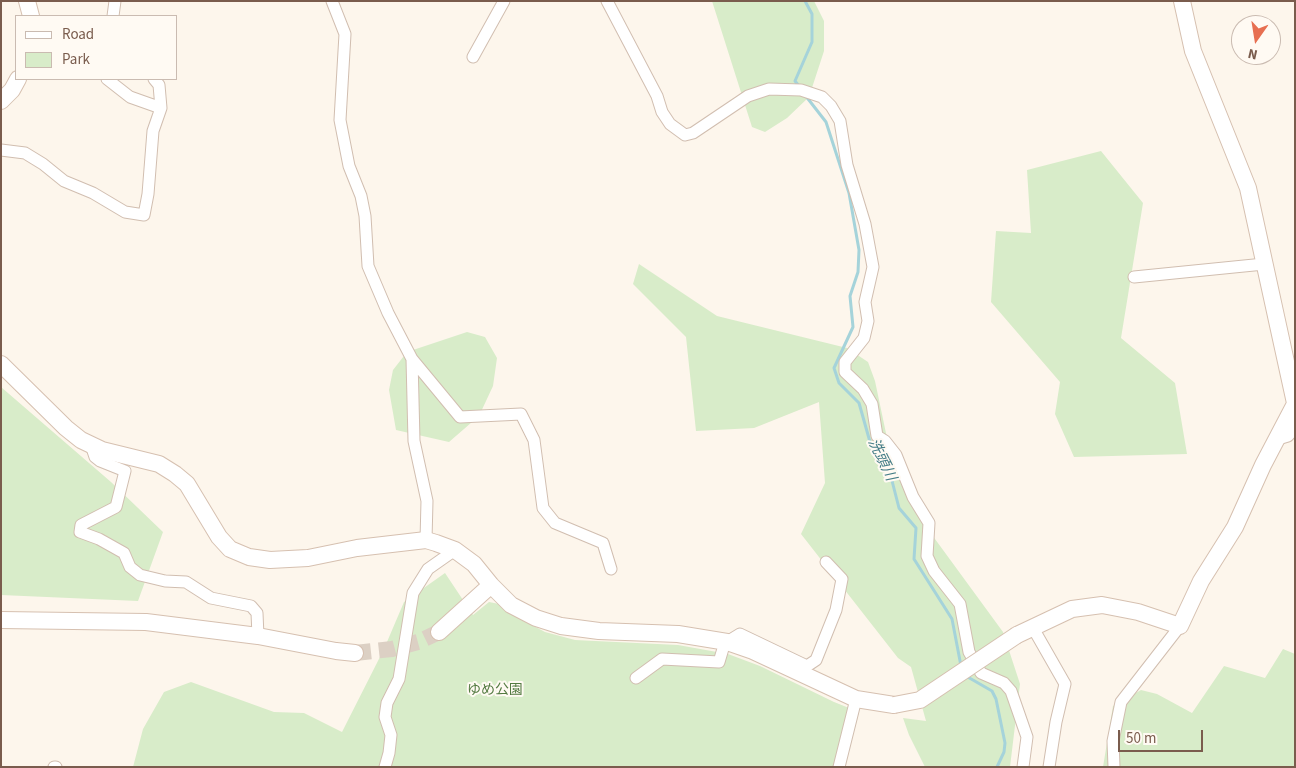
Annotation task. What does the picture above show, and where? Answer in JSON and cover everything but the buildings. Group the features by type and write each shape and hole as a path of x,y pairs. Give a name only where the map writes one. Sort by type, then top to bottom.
{"street":[{"path":"27,1 31,15"},
{"path":"113,15 115,1"},
{"path":"332,1 342,25 346,43 340,120 349,166 358,188 365,216 368,266 388,313 412,359 460,417 521,414 534,440 543,508 556,523 603,543 611,568"},
{"path":"473,57 504,1"},
{"path":"607,1 657,96 662,112 670,124 685,135 693,133 748,96 769,89 801,90 822,97 831,106 840,121 847,164 865,224 873,267 865,302 868,321 864,338 845,362 845,372 863,389 872,404 877,436 885,441 896,455 913,497 929,523 927,556 934,571 960,604 969,652 981,673 1004,683 1011,692 1027,737 1023,767"},
{"path":"1114,767 1113,741 1121,702 1180,626 1201,581 1235,527 1263,465 1295,404 1248,188 1193,51 1182,1"},
{"path":"1,102 12,90 17,80"},
{"path":"108,80 130,97 161,108"},
{"path":"1,150 25,154 43,164 64,181 92,193 125,212 144,215 148,194 153,131 161,108 159,85 155,80"},
{"path":"1134,277 1264,264"},
{"path":"412,359 414,441 427,501 426,540"},
{"path":"1,364 66,428 91,445 159,464 175,474 187,484 219,537 230,549 249,556 270,560 308,558 357,548 426,540 456,550 474,564 491,586 511,605 536,618 561,626 678,634 726,642 753,651 856,699 894,705 920,700 1017,635 1072,609 1102,606 1138,612 1180,626"},
{"path":"1278,439 1288,436 1295,428"},
{"path":"91,445 95,457 100,461 124,470 116,507 81,525 80,532 99,539 124,553 130,567 140,575 165,581 186,582 211,598 251,606 257,613 258,636"},
{"path":"385,767 389,754 391,735 385,717 386,703 399,679 413,593 428,569 456,550"},
{"path":"636,678 662,659 720,662 726,642 740,634 807,666 816,660 836,610 842,579 826,562"},
{"path":"439,632 491,586"},
{"path":"1,620 146,622 258,636 336,652 355,653"},
{"path":"1033,628 1065,684 1056,722 1049,767"},
{"path":"839,767 856,699"}],"green space":[{"path":"712,1 814,1 824,21 824,51 809,97 787,118 765,132 752,127"},
{"path":"1101,151 1143,203 1121,338 1175,383 1187,454 1074,457 1055,414 1060,382 991,302 996,231 1031,233 1027,170"},
{"path":"639,264 717,316 847,348 868,362 875,381 891,457 908,497 935,539 1003,632 1020,684 1010,767 925,767 903,718 926,721 911,667 898,658 801,534 825,483 819,402 754,428 696,431 686,337 633,284"},
{"path":"467,332 485,337 497,358 493,386 479,416 449,442 396,430 389,390 393,370 407,352"},
{"path":"1,387 111,482 163,532 138,601 1,595"},
{"name":"ゆめ公園","path":"445,573 473,615 489,602 499,604 517,617 545,632 575,640 678,645 728,654 760,666 859,712 845,767 133,767 143,729 164,692 191,682 274,712 304,713 342,732 384,649 404,602"},
{"path":"1283,649 1295,654 1295,767 1103,767 1113,706 1141,690 1157,694 1192,713 1224,666 1265,678"}],"waterway":[{"name":"洗頭川","path":"799,86 795,81 812,42 812,14 805,1"},
{"name":"洗頭川","path":"805,95 826,122 849,193 859,250 858,272 850,296 853,327 834,368 839,383 859,403 872,449 890,473 899,508 916,528 914,559 952,619 961,666"},
{"name":"洗頭川","path":"966,676 992,691 996,699 1005,743 1004,752 997,767"}],"tunnel":[{"path":"355,653 392,649 418,642 439,632"}]}
